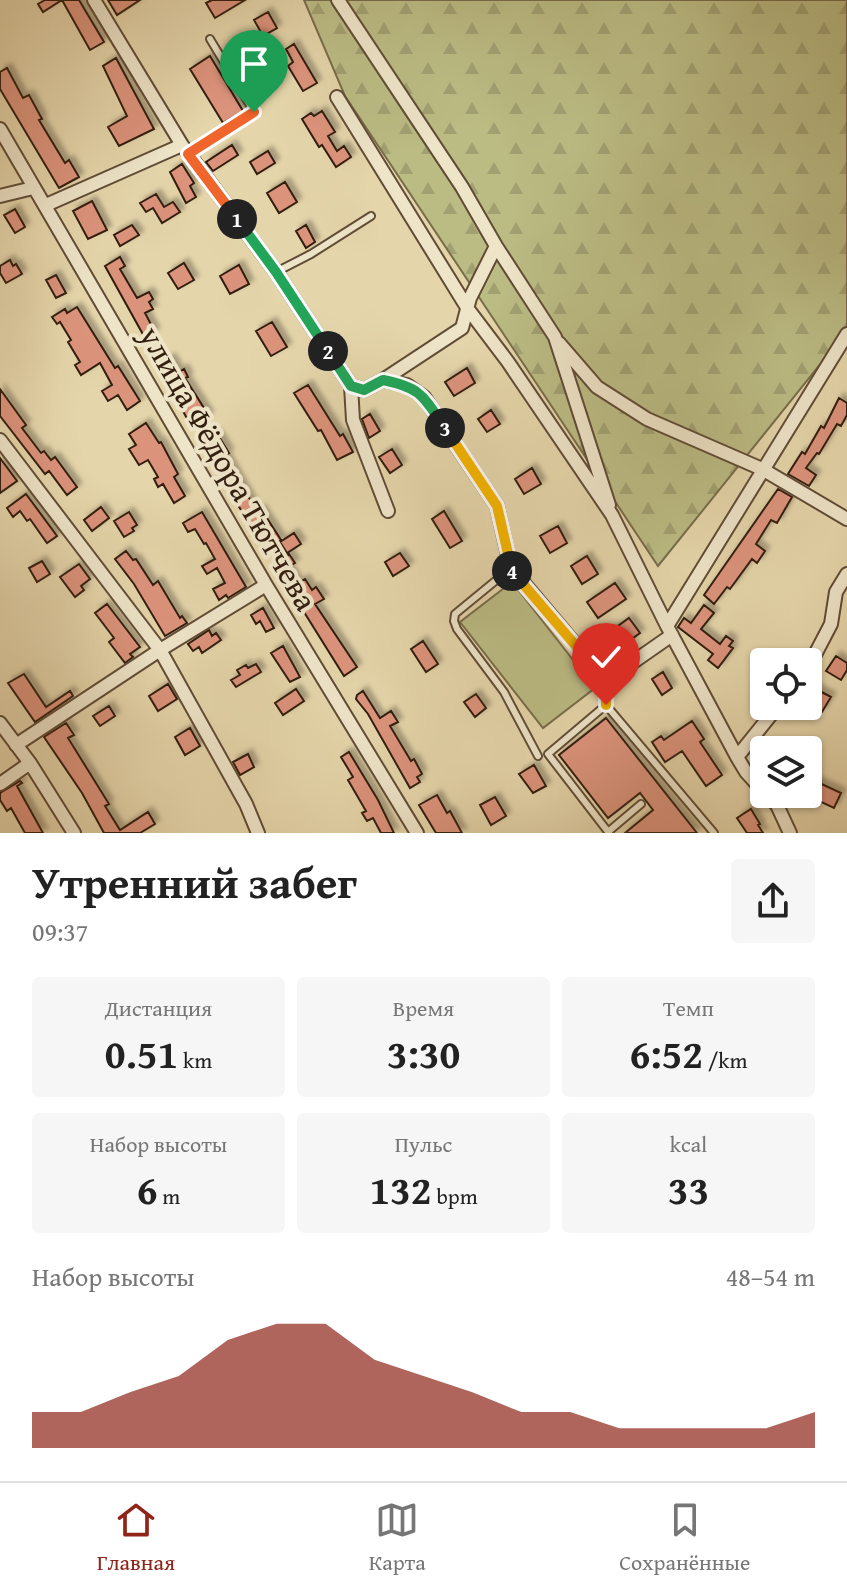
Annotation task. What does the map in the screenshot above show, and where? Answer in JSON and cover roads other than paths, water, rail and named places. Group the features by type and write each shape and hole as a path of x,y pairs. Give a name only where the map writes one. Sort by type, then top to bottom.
{"street":[{"path":"94,0 185,150 276,272 351,386 353,420 388,511"},
{"path":"338,0 462,187 555,337 597,387 647,419 762,469 847,519"},
{"path":"337,97 468,309 508,362 612,515 669,630 750,776"},
{"name":"улица Фёдора Тютчева","path":"0,129 266,585 417,833"},
{"path":"46,205 185,150"},
{"path":"0,196 33,188"},
{"path":"351,386 364,390 457,333 466,321 468,309 496,246"},
{"path":"383,380 407,385 424,397 497,506 511,568 606,681 669,630 762,469 847,334"},
{"path":"555,337 612,515"},
{"path":"0,440 160,650 246,804 258,833"},
{"path":"818,648 831,624 836,592 847,574"},
{"path":"16,745 266,585"},
{"path":"737,757 767,720"},
{"path":"0,723 30,763 74,833"},
{"path":"0,784 30,763"},
{"path":"778,808 790,833"}],"lane":[{"path":"185,150 254,112 210,39"},
{"path":"276,272 371,216"},
{"path":"511,568 455,614 454,621 504,692 538,756"},
{"path":"606,681 606,705 714,833"},
{"path":"606,705 548,754 609,832 641,804"}]}
